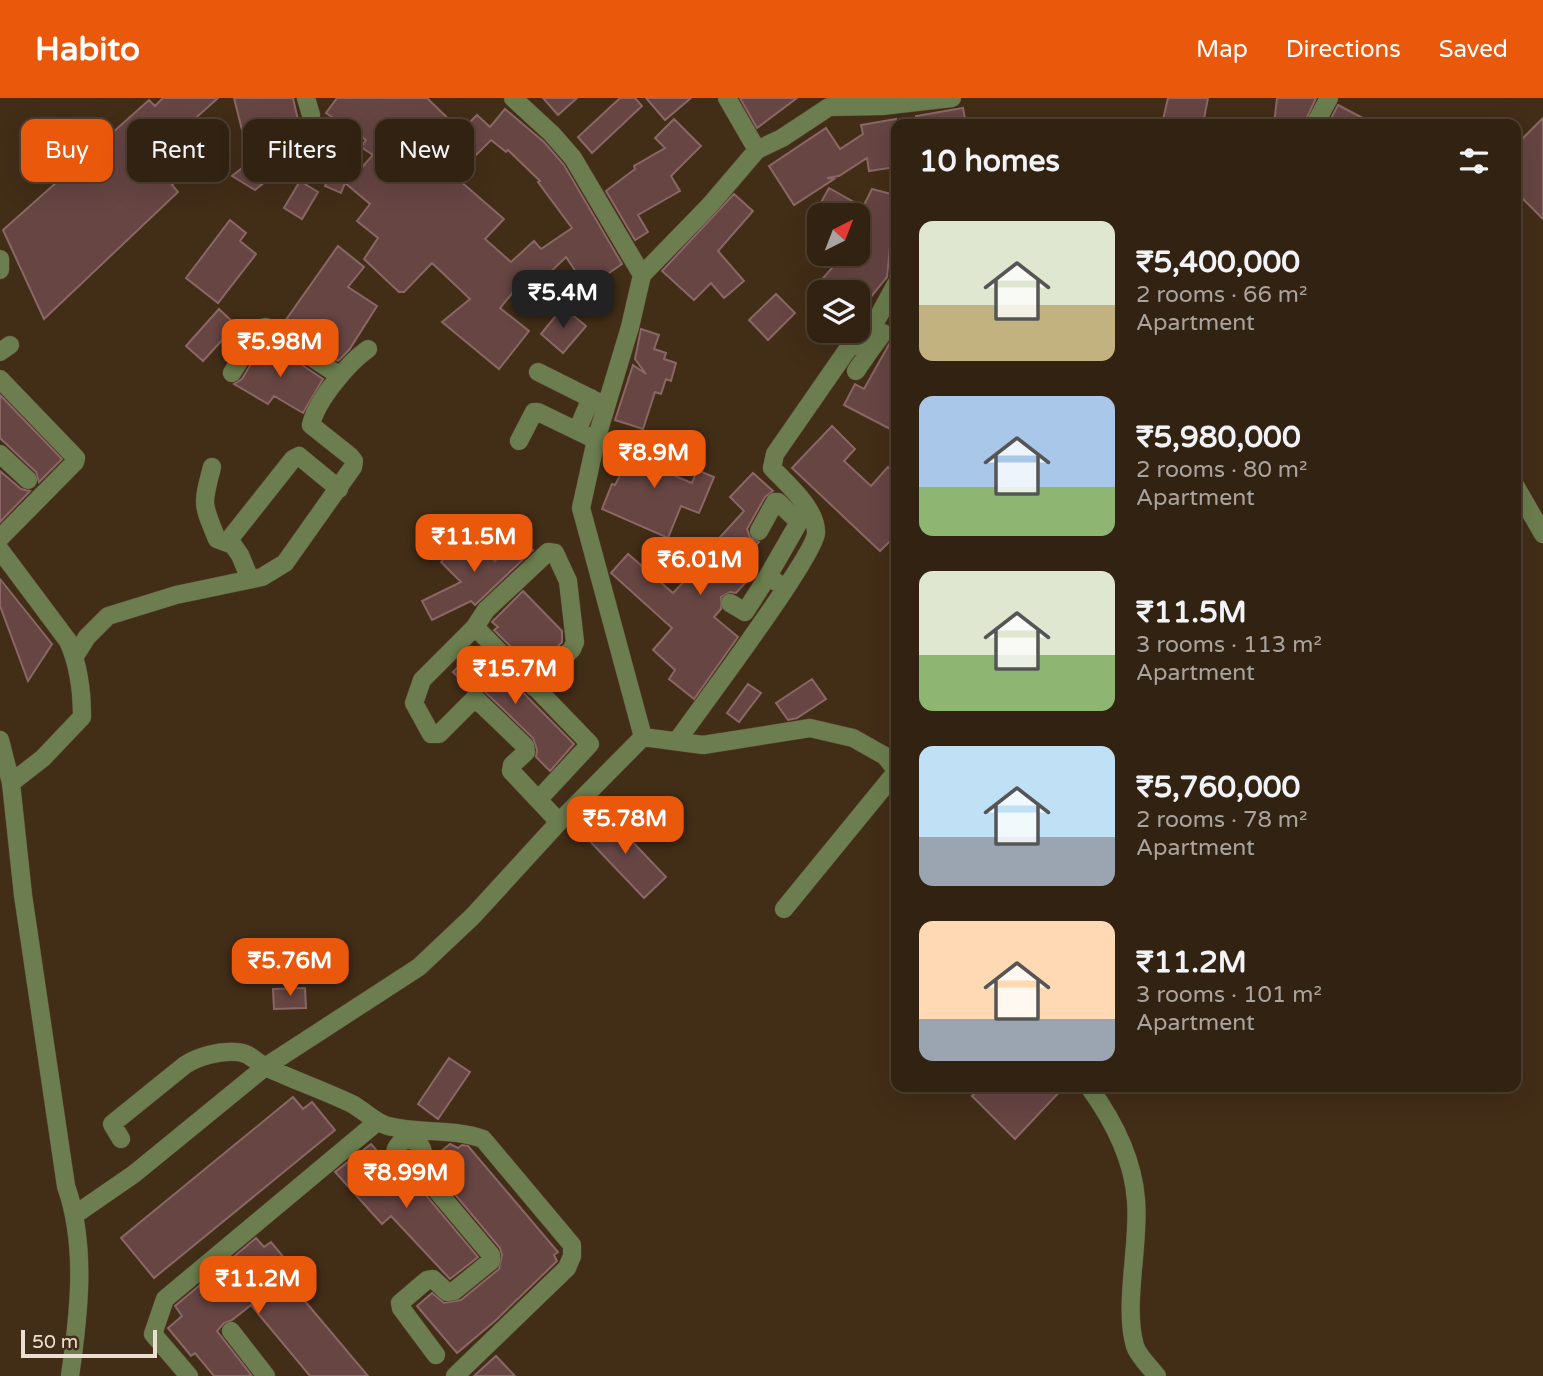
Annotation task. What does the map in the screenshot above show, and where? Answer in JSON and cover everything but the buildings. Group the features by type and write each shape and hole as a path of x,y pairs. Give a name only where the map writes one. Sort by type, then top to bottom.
{"street":[{"path":"513,98 552,134 573,158 642,275"},
{"path":"727,98 757,150"},
{"path":"643,737 631,664 581,508 596,440 598,402 642,275 710,205 757,150 782,138 827,103 882,106 952,98"},
{"path":"1318,119 1329,98"},
{"path":"0,259 0,270"},
{"path":"870,326 877,319 891,293"},
{"path":"232,373 259,329 266,327 340,376"},
{"path":"856,371 883,333"},
{"path":"677,741 797,570 816,535 814,519 772,468 775,454 852,343 869,352"},
{"path":"75,656 87,637 108,617 176,595 262,577 285,563 350,474 354,461 311,425 313,416 340,376 353,360 368,349"},
{"path":"538,372 598,402"},
{"path":"0,379 76,458 0,538"},
{"path":"577,431 598,402"},
{"path":"519,441 534,412 596,440"},
{"path":"0,454 27,480"},
{"path":"228,541 293,459 299,456 339,489"},
{"path":"212,467 203,500 205,511 217,539 228,541 240,555 250,579"},
{"path":"1521,496 1543,534"},
{"path":"730,603 746,611 780,558 799,522 775,502 762,538 780,558 797,570"},
{"path":"791,539 808,551"},
{"path":"0,550 68,641 75,656 82,717 43,758 11,783"},
{"path":"535,688 572,649 575,642 568,581 555,552 548,552 486,610 475,626 422,680 414,703 431,734 439,734 475,698 525,746 526,752 512,765 511,771 559,822"},
{"path":"768,576 784,588"},
{"path":"475,626 612,768"},
{"path":"643,737 703,745 810,728 853,738 885,756 891,764"},
{"path":"76,1214 134,1174 265,1067 419,967 473,916 559,822 643,737"},
{"path":"0,740 11,783 23,895 66,1186 76,1214 79,1251 70,1376"},
{"path":"538,800 590,744"},
{"path":"784,909 891,777"},
{"path":"121,1139 111,1124 197,1057 236,1052 252,1056 265,1067 354,1105 383,1124 402,1141 416,1141 421,1146 421,1161 416,1166 491,1255 491,1261 454,1291 447,1292 433,1279 427,1280 400,1303 436,1354"},
{"path":"1093,1092 1107,1112 1132,1178 1136,1201 1132,1324 1135,1348 1157,1376"},
{"path":"189,1376 153,1334 165,1299 383,1124 466,1133 483,1139 572,1245 572,1256 567,1268 455,1376"},
{"path":"231,1331 266,1376"}]}
